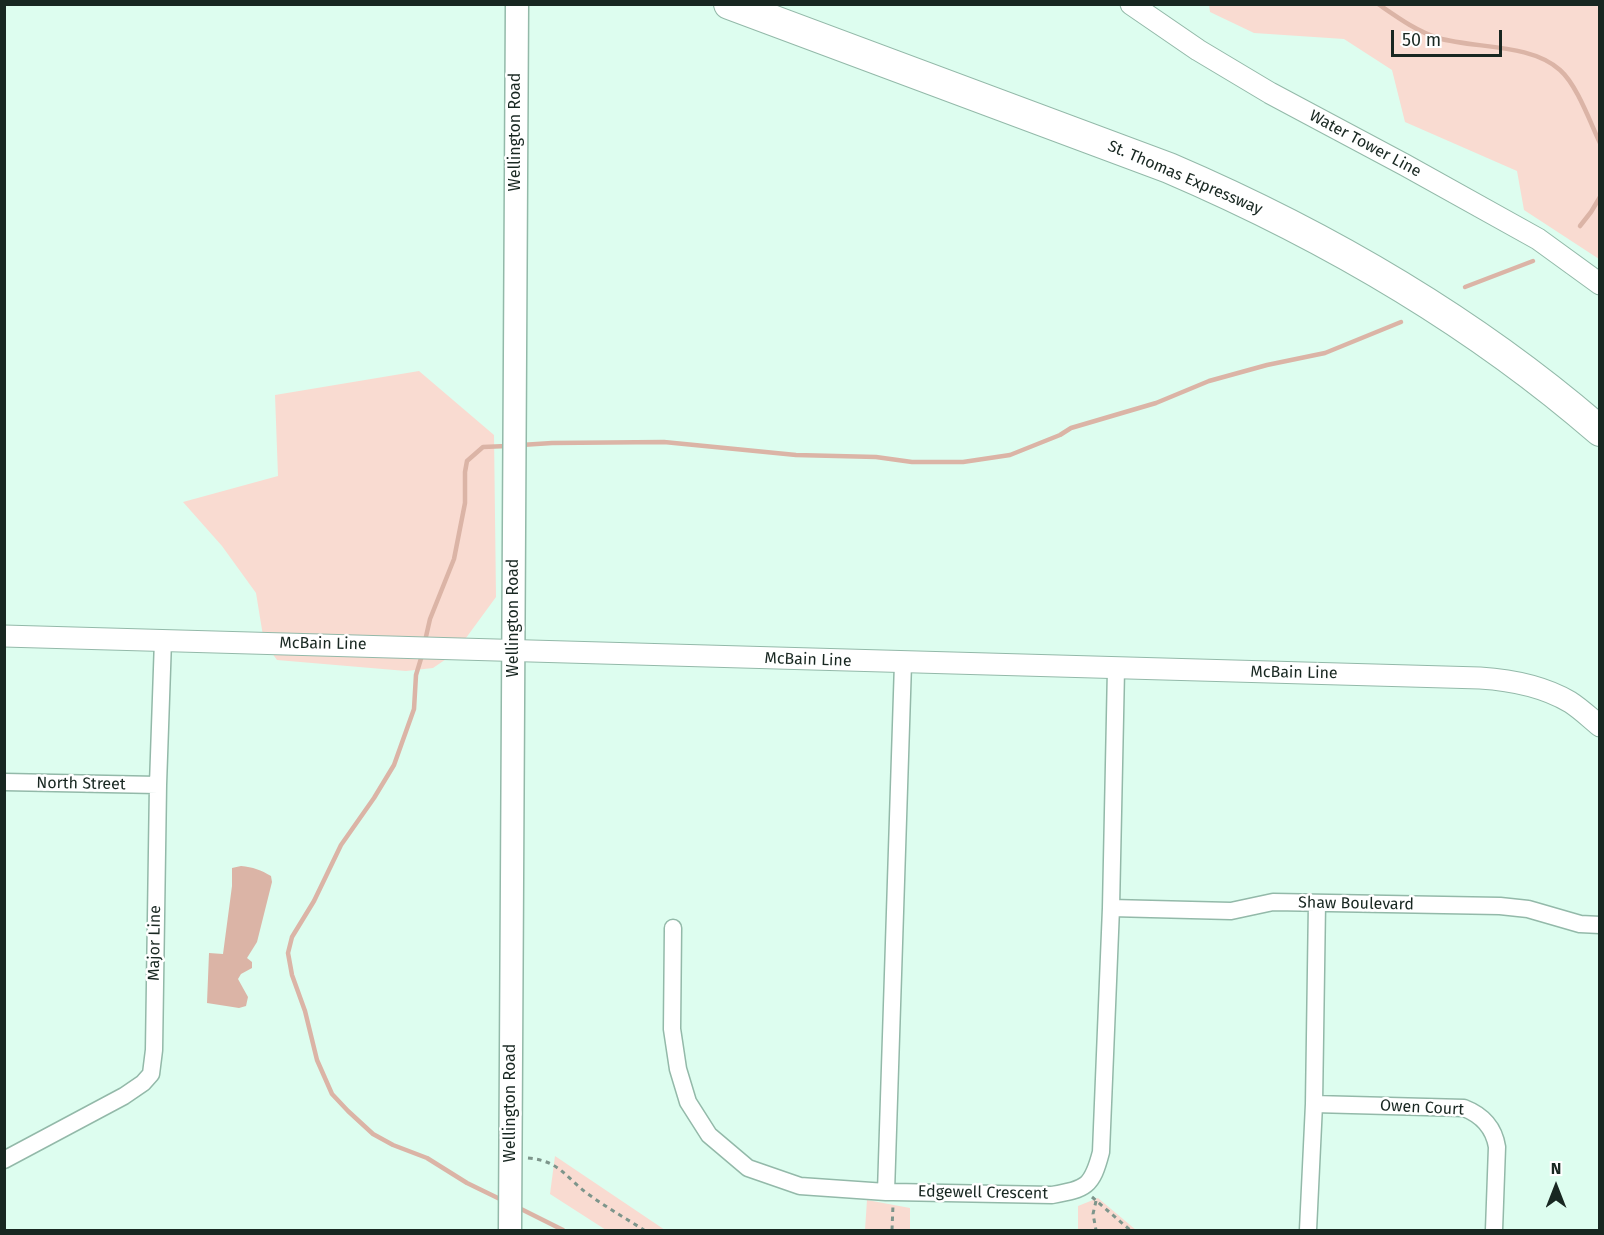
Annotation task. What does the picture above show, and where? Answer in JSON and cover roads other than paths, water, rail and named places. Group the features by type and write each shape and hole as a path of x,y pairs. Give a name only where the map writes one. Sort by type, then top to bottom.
{"highway":[{"name":"St. Thomas Expressway","path":"729,4 1169,168 1233,196 1350,256 1414,294 1481,338 1599,431"},
{"path":"777,4 1088,138"}],"main road":[{"name":"Wellington Road","path":"510,1230 517,4"}],"street":[{"name":"Water Tower Line","path":"1131,4 1198,50 1270,93 1406,165 1538,239 1599,284"},
{"name":"McBain Line","path":"4,636 514,649 903,663 1508,680 1534,686 1570,702 1599,726"},
{"name":"Major Line","path":"4,1160 124,1096 143,1083 151,1074 154,1050 158,785 163,640"},
{"path":"890,1192 903,663"},
{"path":"1111,908 1116,669"},
{"name":"North Street","path":"4,782 158,785"},
{"name":"Shaw Boulevard","path":"1111,908 1231,911 1273,902 1500,906 1528,909 1580,924 1599,925"},
{"path":"1308,1230 1314,1104 1317,903"},
{"name":"Edgewell Crescent","path":"673,928 672,1029 678,1069 688,1102 709,1135 748,1168 800,1186 890,1192 1052,1195 1074,1191 1089,1183 1096,1170 1101,1152 1111,908"},
{"name":"Owen Court","path":"1314,1104 1464,1108 1473,1111 1487,1122 1495,1137 1497,1147 1494,1230"}],"waterway":[{"path":"1378,4 1414,28 1438,38 1518,51 1548,61 1560,70 1572,85 1600,143"},
{"path":"1580,226 1600,197"},
{"path":"1465,287 1533,261"},
{"path":"521,445 664,442 796,455 876,457 912,462 963,462 1010,455 1060,435 1071,428 1156,403 1209,381 1267,365 1325,353 1401,322"},
{"path":"425,641 430,619 454,559 465,503 467,461 483,447 507,446"},
{"path":"423,652 416,675 414,709 394,765 341,845 314,901 292,937 288,953 292,975 305,1011 317,1060 332,1094 373,1134 393,1145 427,1158 467,1183 504,1201"},
{"path":"517,1207 563,1230"}]}
